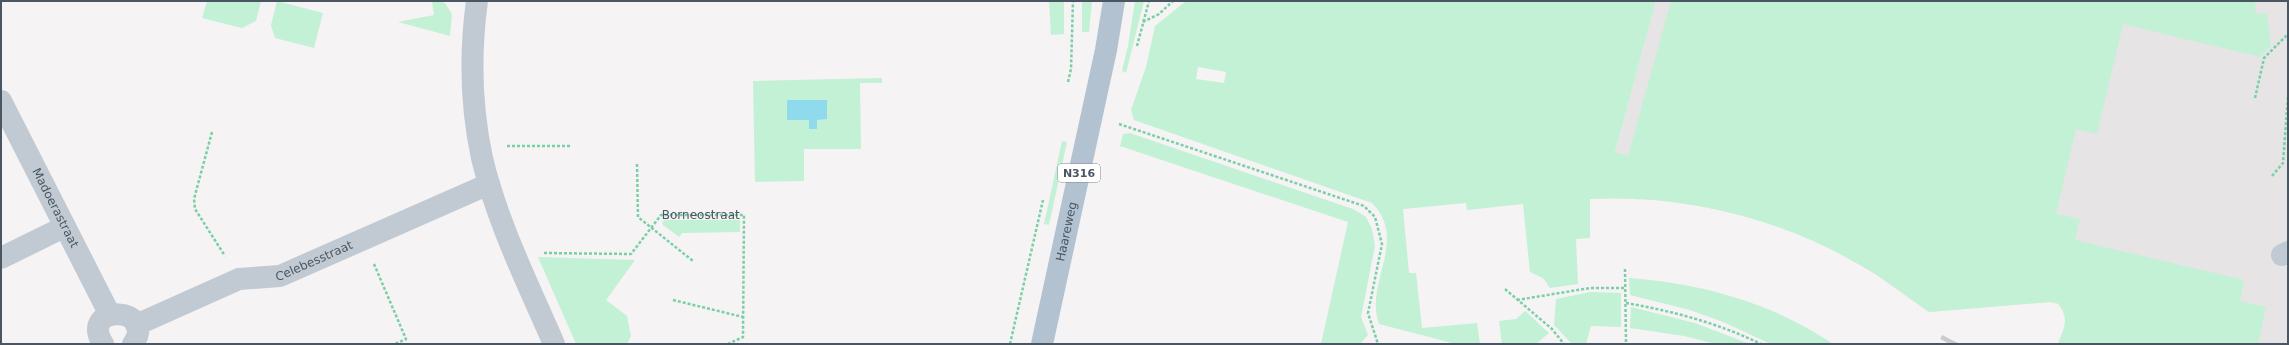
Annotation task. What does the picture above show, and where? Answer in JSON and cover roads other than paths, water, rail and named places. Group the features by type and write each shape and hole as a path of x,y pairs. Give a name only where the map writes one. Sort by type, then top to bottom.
{"main road":[{"name":"Haareweg","path":"1042,344 1106,50 1114,1"}],"street":[{"path":"477,1 473,70 475,115 480,146 489,184 554,344"},
{"name":"Madoerastraat","path":"1,101 110,315"},
{"name":"Celebesstraat","path":"110,315 122,313 132,319 134,334 239,279 280,276 489,184"},
{"path":"1,258 64,227"},
{"path":"99,343 99,328 101,323 110,315"}],"water":[{"path":"787,100 827,100 827,119 817,120 817,129 809,129 809,120 787,120"}],"tunnel":[{"path":"1950,344 1952,340"}]}
